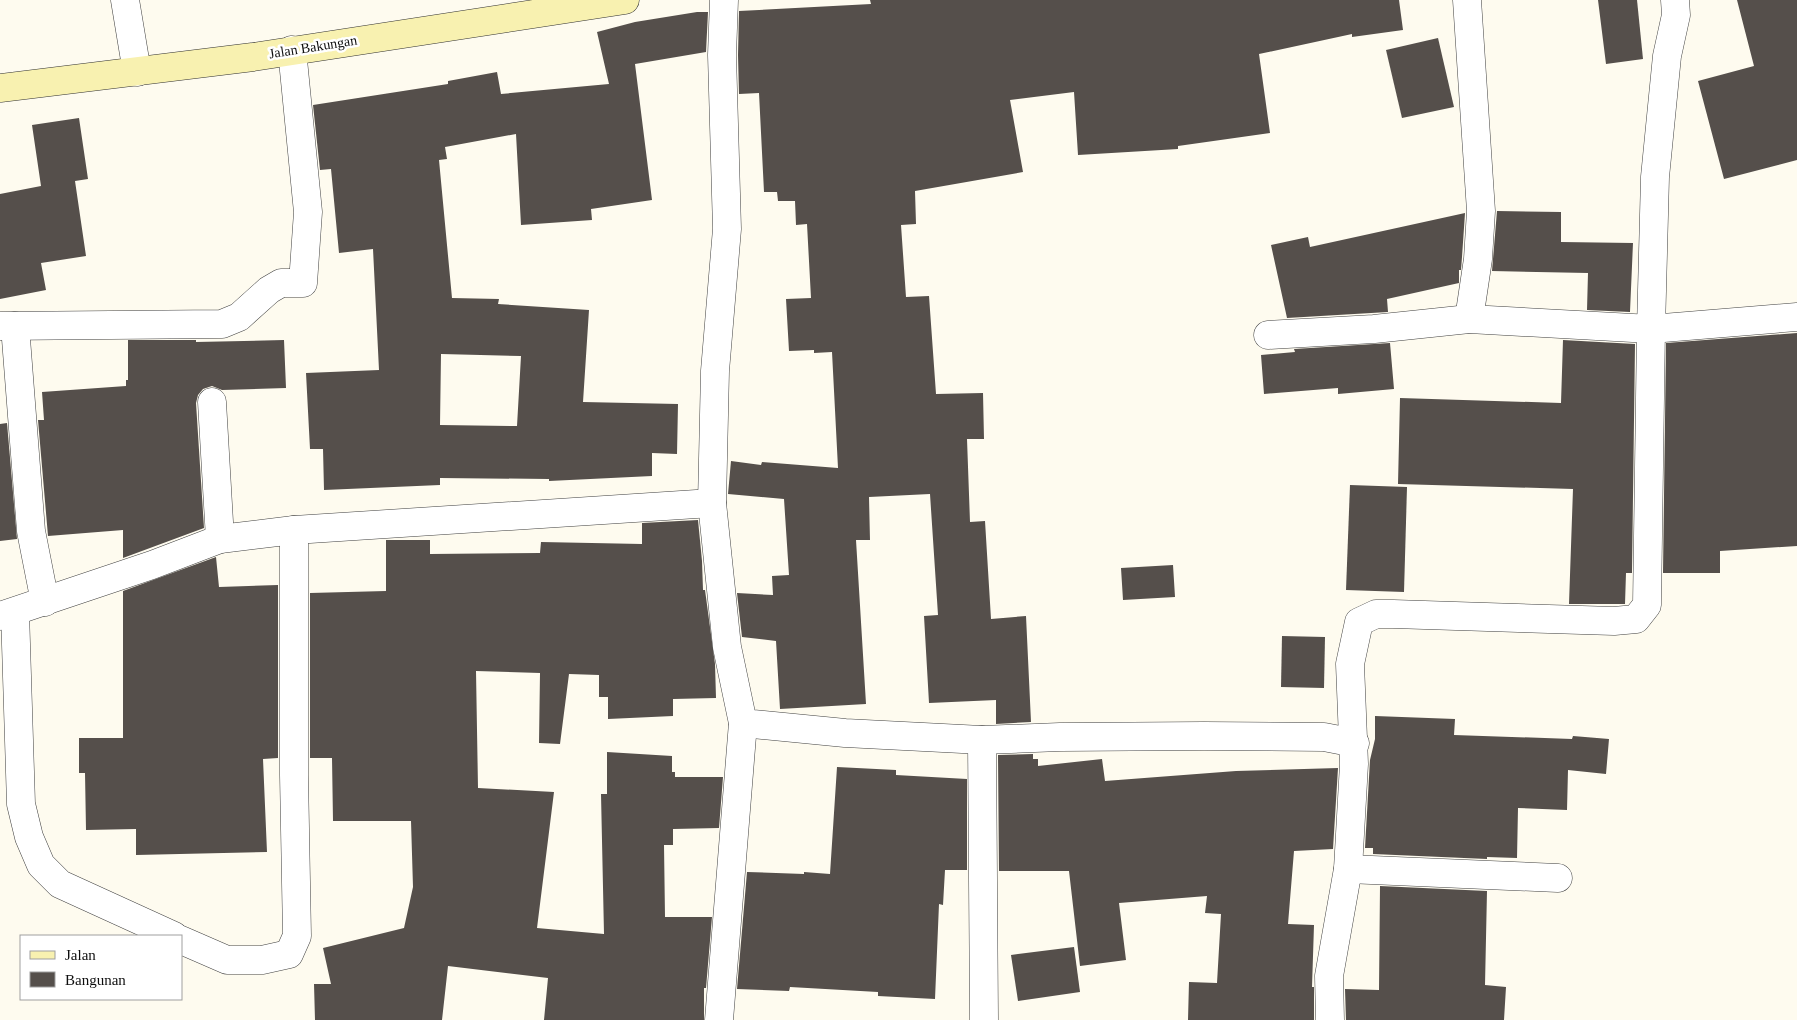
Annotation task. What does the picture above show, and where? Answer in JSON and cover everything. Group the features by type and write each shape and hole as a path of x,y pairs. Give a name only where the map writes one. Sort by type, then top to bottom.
{"main road":[{"name":"Jalan Bakungan","path":"0,88 254,57 620,0"}],"street":[{"path":"125,0 137,72"},
{"path":"719,1020 743,723 728,647 712,503 715,371 727,230 722,55 724,0"},
{"path":"1467,0 1481,211 1478,259 1469,319"},
{"path":"1330,1020 1329,976 1348,869 1355,744 1350,664 1359,622 1376,614 1614,621 1636,618 1647,605 1655,176 1667,56 1676,15 1675,0"},
{"path":"45,602 31,531 7,326 222,324 238,316 269,290 281,283 303,283 308,212 292,50"},
{"path":"1268,336 1374,329 1469,319 1651,329 1797,317"},
{"path":"212,402 220,539"},
{"path":"172,935 60,884 41,865 29,837 21,804 8,614 152,565 220,539 294,530 712,503"},
{"path":"182,940 227,960 262,960 289,954 297,936 294,775 294,530"},
{"path":"743,723 845,733 982,740 1060,737 1324,737 1355,744"},
{"path":"982,740 984,1020"},
{"path":"1348,869 1558,878"}],"building":[{"path":"870,0 1399,0 1403,30 1352,37 1352,34 1259,54 1270,133 1178,146 1178,149 1078,155 1074,92 1010,100 1023,172 915,191 916,224 901,225 906,297 929,296 936,394 983,393 984,439 967,439 970,522 985,521 991,619 1026,616 1031,722 996,724 996,700 929,703 924,616 938,615 930,494 869,497 870,540 856,540 866,704 780,709 776,641 742,637 737,593 773,595 772,576 789,575 784,499 728,494 731,461 761,465 762,462 838,468 832,352 814,353 814,350 789,351 786,299 811,298 807,224 796,225 795,201 778,201 777,192 764,192 759,93 739,94 739,11 871,4"},
{"path":"1598,0 1637,0 1643,59 1606,64"},
{"path":"1737,0 1797,0 1797,160 1724,179 1698,81 1754,66"},
{"path":"708,12 706,52 635,64 652,200 591,209 592,220 521,225 516,134 445,147 447,159 439,160 452,298 499,299 498,304 589,310 583,402 678,404 677,454 652,453 652,476 549,481 549,479 440,478 440,485 324,490 323,449 310,449 306,373 379,370 373,249 339,253 331,169 320,170 313,105 448,84 448,81 497,72 501,94 609,84 597,32 635,22","holes":["441,354 521,356 517,426 440,425"]},
{"path":"1438,38 1454,107 1402,118 1386,50"},
{"path":"79,118 88,179 75,181 86,256 41,263 46,290 0,299 0,194 41,186 32,125"},
{"path":"1497,211 1561,212 1561,242 1633,243 1630,312 1587,310 1588,273 1492,271"},
{"path":"1465,213 1459,283 1387,299 1388,312 1287,318 1271,245 1308,237 1310,247"},
{"path":"1797,333 1797,546 1720,551 1720,573 1663,573 1666,343"},
{"path":"128,340 196,340 196,342 284,340 286,388 222,390 212,386 203,389 198,395 196,403 204,528 123,558 123,530 48,536 38,420 44,420 42,392 126,386 126,380 128,380"},
{"path":"1563,340 1635,344 1632,573 1626,573 1625,604 1569,604 1573,489 1398,484 1400,398 1561,403"},
{"path":"1390,343 1394,389 1338,394 1338,388 1264,394 1261,355 1295,352 1294,349"},
{"path":"7,423 17,539 0,541 0,424"},
{"path":"1350,485 1407,487 1404,592 1346,590"},
{"path":"698,520 703,590 705,590 715,664 716,698 673,699 673,716 608,719 608,697 599,697 599,675 569,674 560,744 539,743 540,673 476,671 478,788 554,792 537,928 604,934 601,794 607,794 607,752 672,756 672,772 675,772 675,777 723,777 719,828 673,829 673,845 664,845 665,917 712,917 706,988 704,988 704,1020 544,1020 548,978 448,966 442,1020 315,1020 314,984 331,984 323,948 404,928 413,887 411,821 333,821 332,758 310,758 310,593 386,591 386,540 430,540 430,554 540,553 541,542 642,544 642,523"},
{"path":"216,557 219,587 278,585 278,758 263,759 267,852 136,855 136,829 86,830 85,773 79,773 79,738 123,738 123,591"},
{"path":"1173,565 1175,597 1123,600 1121,568"},
{"path":"1282,636 1325,637 1324,688 1281,687"},
{"path":"1375,716 1455,719 1454,735 1572,739 1573,736 1609,739 1606,774 1568,770 1567,810 1518,808 1517,858 1487,857 1487,859 1373,854 1373,848 1365,848 1370,760 1375,739"},
{"path":"1033,754 1033,759 1038,759 1038,766 1102,759 1105,781 1236,771 1338,768 1333,849 1294,851 1288,924 1314,925 1312,987 1314,987 1314,1020 1188,1020 1189,982 1217,983 1221,914 1205,913 1207,896 1119,903 1126,960 1080,966 1069,871 999,871 998,755"},
{"path":"837,767 896,770 896,775 967,779 967,870 945,870 943,905 939,904 935,999 878,996 878,992 790,987 789,991 737,989 747,872 830,874"},
{"path":"1380,886 1487,891 1485,985 1506,987 1504,1020 1346,1020 1345,989 1379,990"},
{"path":"1074,947 1080,992 1018,1001 1011,955"}]}
